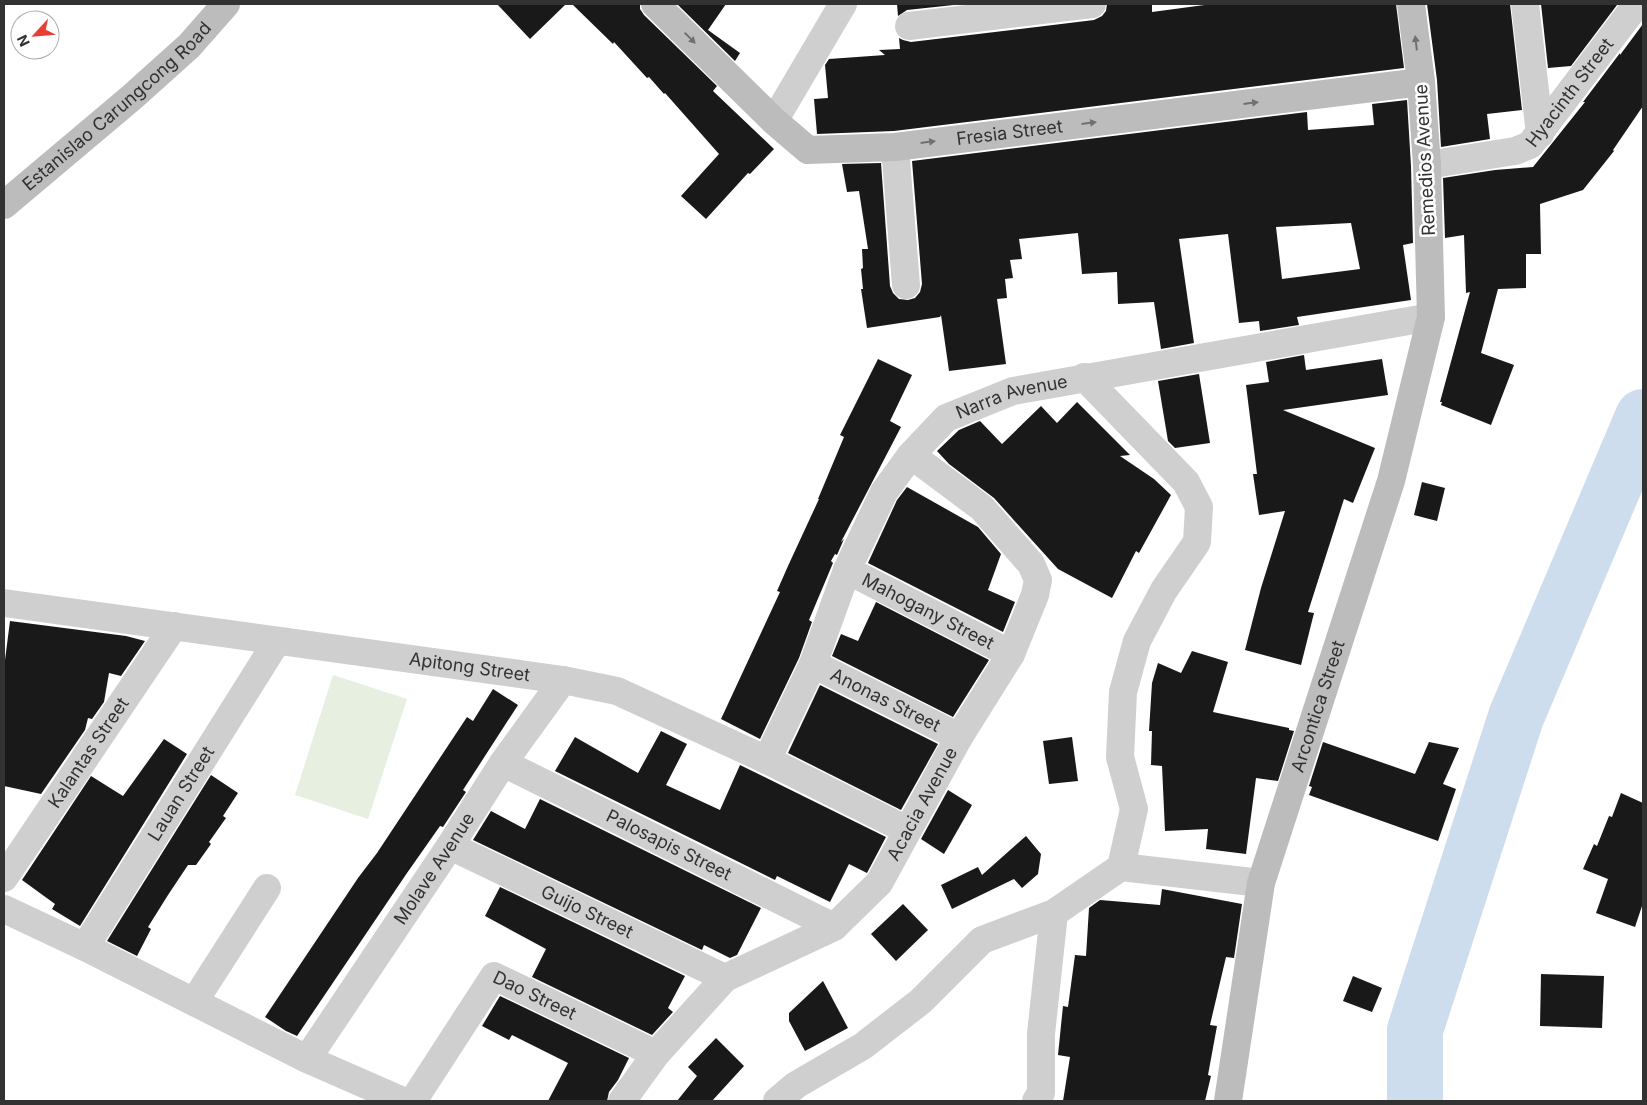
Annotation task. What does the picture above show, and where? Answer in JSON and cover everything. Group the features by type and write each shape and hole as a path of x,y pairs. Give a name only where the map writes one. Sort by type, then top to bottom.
{"street":[{"name":"Estanislao Carungcong Road","path":"4,205 131,98 189,46 226,4"},
{"name":"Fresia Street","path":"655,4 774,121 808,150 844,150 895,146 1421,82"},
{"path":"774,121 843,4"},
{"path":"909,26 1092,4"},
{"name":"Remedios Avenue","path":"1411,4 1421,82 1427,165 1432,317"},
{"path":"1525,4 1540,134"},
{"name":"Hyacinth Street","path":"1427,165 1515,151 1530,145 1637,4"},
{"path":"895,146 906,285"},
{"name":"Narra Avenue","path":"766,760 813,664 847,570 884,492 910,455 946,418 1013,391 1432,317"},
{"name":"Arcontica Street","path":"1228,1101 1261,883 1391,481 1432,317"},
{"path":"1084,377 1186,482 1199,507 1197,542 1164,590 1137,641 1123,692 1120,757 1134,809 1121,866"},
{"name":"Acacia Avenue","path":"622,1101 656,1054 725,978 834,927 879,883 958,737 1011,654 1035,595 1038,580 1031,564 982,508 910,455"},
{"name":"Mahogany Street","path":"847,570 1011,654"},
{"name":"Apitong Street","path":"4,603 563,680 617,691 766,760 907,830"},
{"name":"Kalantas Street","path":"4,878 174,626"},
{"name":"Lauan Street","path":"85,947 277,641"},
{"name":"Anonas Street","path":"813,664 958,737"},
{"name":"Molave Avenue","path":"307,1060 503,763 563,680"},
{"name":"Palosapis Street","path":"503,763 834,927"},
{"name":"Guijo Street","path":"450,846 725,978"},
{"path":"777,1101 796,1085 863,1046 921,1000 982,940 1054,913 1121,866 1261,883"},
{"path":"194,1002 267,888"},
{"path":"4,909 85,947 307,1060 403,1101"},
{"path":"1036,1101 1041,1093 1041,1034 1054,913"},
{"name":"Dao Street","path":"413,1101 494,976 656,1054"}],"green space":[{"path":"333,675 407,699 368,819 295,795"}],"building":[{"path":"497,4 566,4 530,39"},
{"path":"572,4 640,4 640,9 644,15 717,86 713,91 774,149 750,174 748,173 706,219 681,196 719,154 665,93 649,77 647,78 614,42 613,44"},
{"path":"677,4 726,4 708,30 740,53 735,61"},
{"path":"897,4 963,4 907,10 898,16"},
{"path":"1107,4 1152,4 1152,12 1212,4 1396,4 1404,68 894,131 817,134 814,99 828,98 825,65 829,59 885,55 879,50 900,49 899,38 911,42 1094,20 1102,16 1106,11"},
{"path":"1427,4 1510,4 1522,110 1487,114 1490,139 1441,147 1437,80"},
{"path":"1541,4 1617,5 1571,66 1548,68"},
{"path":"1643,24 1643,106 1614,151 1583,190 1540,204 1541,254 1526,254 1526,288 1498,289 1481,353 1514,365 1491,425 1441,405 1442,402 1440,402 1470,292 1466,293 1464,235 1445,238 1443,178 1495,170 1533,167 1585,102 1583,102"},
{"path":"1407,100 1413,243 1403,245 1411,300 1297,317 1299,325 1260,331 1259,321 1239,323 1228,234 1179,239 1194,343 1161,349 1154,302 1118,304 1117,272 1082,274 1078,233 1019,239 1022,259 1010,260 1013,278 1005,279 1007,298 997,299 1006,364 949,371 941,315 940,317 867,328 861,289 863,289 861,269 863,268 862,249 868,249 859,191 847,192 842,164 881,163 890,286 893,293 899,299 908,300 915,298 920,292 922,284 912,161 1307,112 1308,130 1374,125 1372,104","holes":["1351,223 1360,269 1282,279 1276,227"]},
{"path":"1304,355 1306,370 1382,359 1388,395 1283,410 1375,448 1353,503 1344,499 1308,612 1314,613 1301,665 1245,650 1261,588 1285,511 1259,515 1253,474 1257,474 1246,385 1269,382 1266,362"},
{"path":"878,359 912,375 890,421 901,427 841,542 844,539 837,555 835,554 831,561 833,563 809,620 812,622 799,658 760,739 721,719 780,592 777,591 819,499 844,437 840,435"},
{"path":"1199,374 1210,443 1175,448 1168,441 1158,381"},
{"path":"1077,402 1130,455 1120,456 1154,479 1171,495 1139,553 1136,551 1112,598 1058,569 994,498 949,464 937,451 959,430 980,421 1002,444 1041,406 1057,423"},
{"path":"1422,482 1445,488 1437,521 1414,515"},
{"path":"907,487 978,527 1001,554 988,590 1015,602 1003,632 868,563 897,500"},
{"path":"876,602 989,660 953,717 832,656 841,634 858,641"},
{"path":"10,621 126,636 145,641 121,676 109,673 104,702 92,719 88,718 85,730 41,794 4,786 4,660"},
{"path":"1192,651 1228,662 1213,712 1289,728 1289,730 1294,731 1278,781 1256,778 1246,854 1206,849 1208,829 1165,831 1162,766 1151,765 1152,731 1149,731 1152,683 1158,663 1181,673"},
{"path":"820,685 938,744 901,810 788,753"},
{"path":"493,689 518,705 463,790 466,792 443,827 440,826 407,873 297,1036 286,1031 265,1017 467,717 473,721"},
{"path":"661,731 687,744 666,785 720,810 740,765 886,837 867,873 849,864 830,902 777,876 775,880 555,771 575,737 638,773"},
{"path":"1072,737 1078,781 1049,784 1043,741"},
{"path":"164,739 187,754 80,926 52,909 55,904 22,880 91,776 123,796"},
{"path":"1323,742 1415,774 1429,742 1459,748 1443,784 1456,789 1438,841 1309,795 1312,787 1309,786"},
{"path":"211,775 238,793 223,816 226,818 209,842 211,844 196,865 188,865 168,895 148,927 151,929 137,956 107,941"},
{"path":"948,790 972,805 944,854 921,839"},
{"path":"1621,793 1643,803 1643,903 1635,927 1596,913 1608,879 1583,869 1594,844 1597,846 1609,816 1612,817"},
{"path":"540,799 761,908 737,955 730,958 704,945 702,950 473,840 491,811 525,829"},
{"path":"1026,836 1041,854 1038,874 1022,888 1014,879 952,909 941,885 978,867 982,875"},
{"path":"500,887 685,976 668,1008 673,1012 652,1035 532,977 546,949 485,916"},
{"path":"1162,889 1242,904 1234,958 1226,957 1210,1025 1217,1026 1208,1075 1211,1076 1205,1101 1063,1101 1070,1057 1058,1055 1063,1006 1068,1007 1075,955 1086,956 1089,908 1100,900 1160,905"},
{"path":"903,904 928,930 896,961 871,934"},
{"path":"1541,974 1604,976 1602,1028 1540,1026"},
{"path":"1353,976 1382,988 1372,1012 1343,1001"},
{"path":"823,981 848,1028 805,1051 789,1021 789,1013"},
{"path":"500,996 629,1058 618,1080 609,1092 607,1101 548,1101 568,1063 512,1035 509,1040 482,1026"},
{"path":"716,1038 744,1066 712,1101 677,1101 697,1076 688,1067"}],"waterway":[{"path":"1415,1101 1415,1030 1516,717 1643,417"}]}
